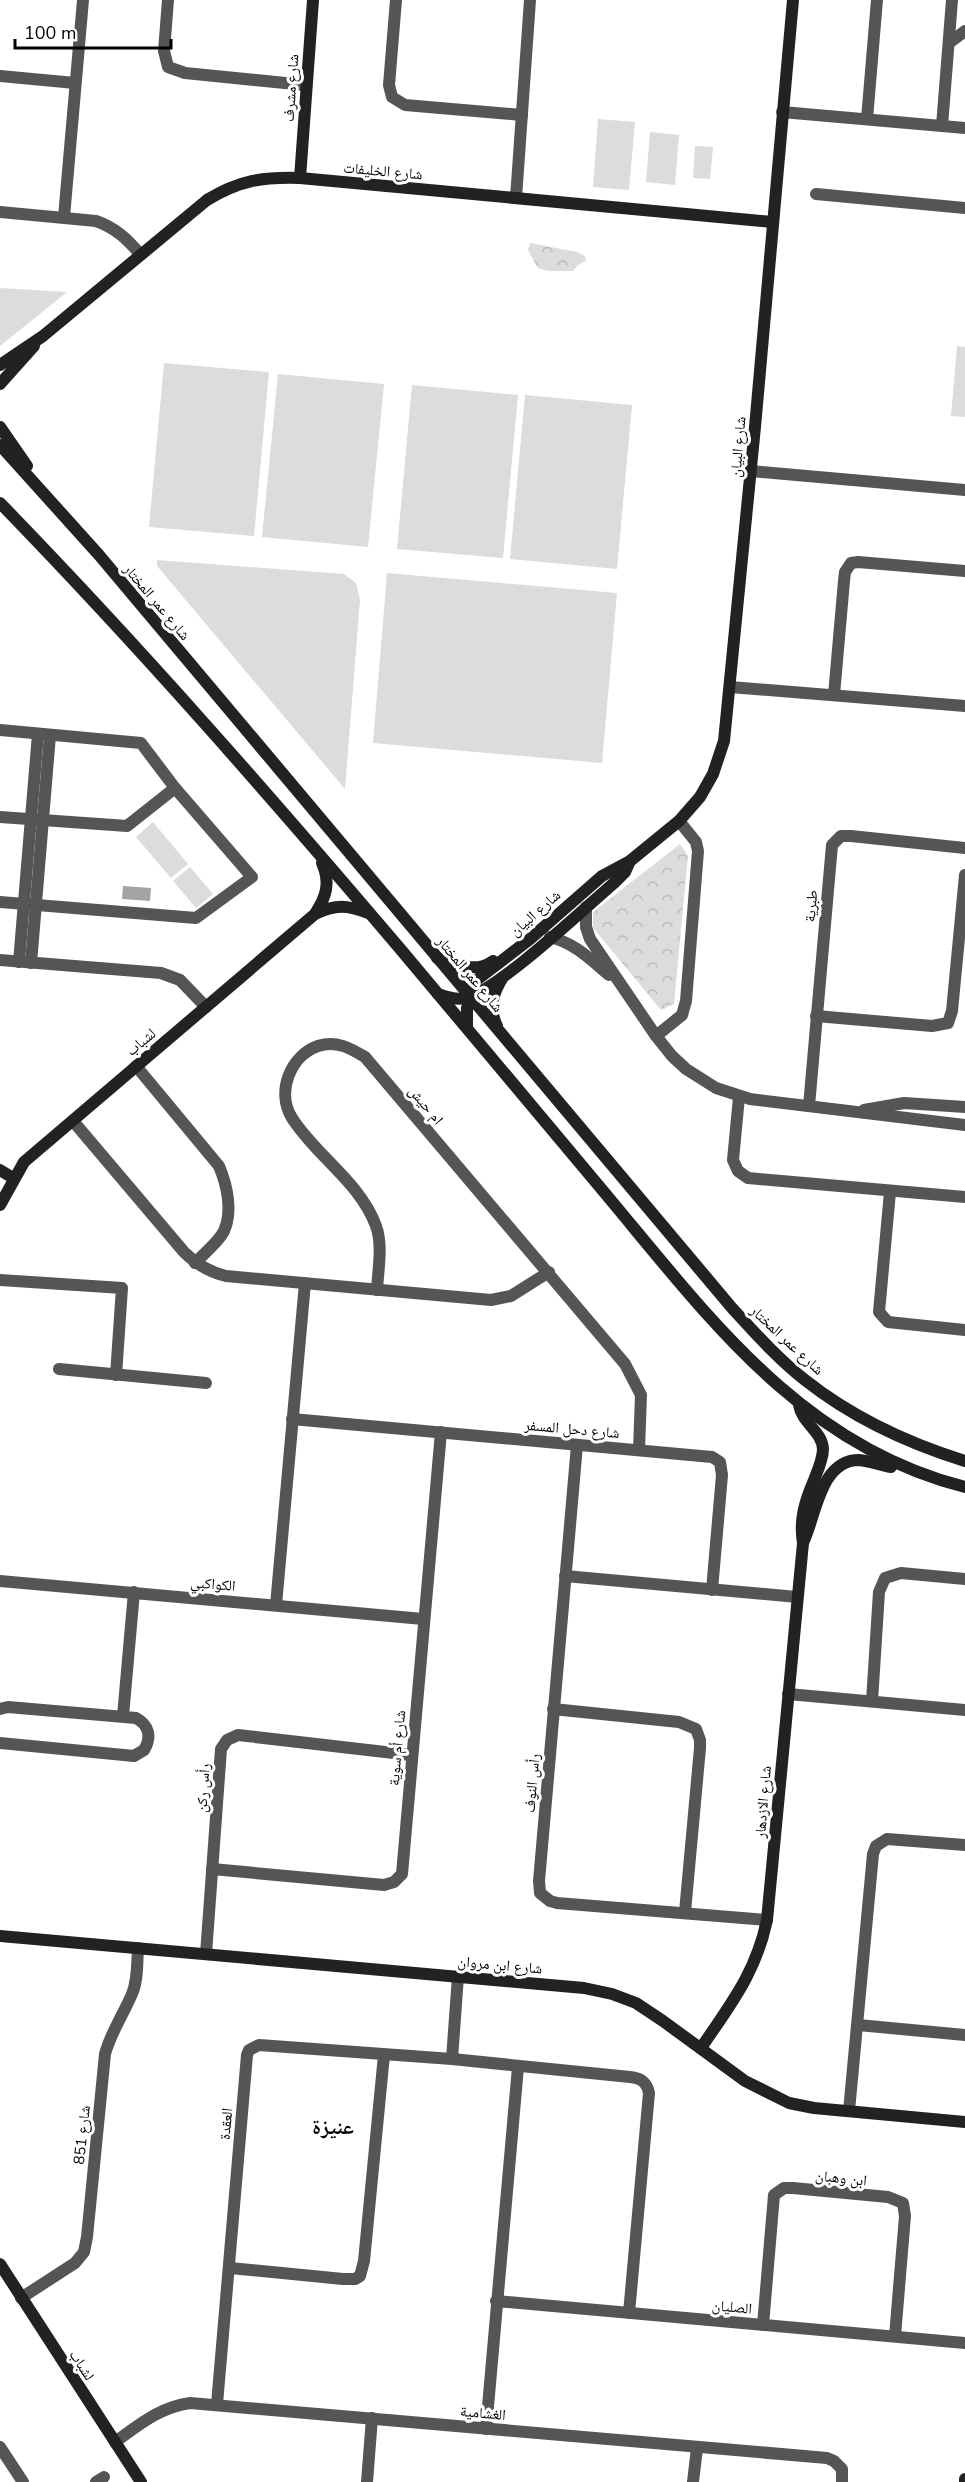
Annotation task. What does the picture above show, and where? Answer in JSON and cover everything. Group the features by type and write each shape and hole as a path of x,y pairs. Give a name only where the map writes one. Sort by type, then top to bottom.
{"street":[{"path":"64,217 83,0"},
{"path":"168,0 164,51 168,67 185,73 306,85"},
{"name":"شارع مشرف","path":"300,178 313,0"},
{"path":"396,0 389,85 392,98 405,105 522,114"},
{"path":"516,198 530,0"},
{"name":"شارع البيان","path":"467,1028 467,1008 474,982 530,939 602,876 630,861 679,821 700,797 720,757 730,687 751,471 793,0"},
{"path":"867,119 877,0"},
{"path":"942,126 952,5 965,11"},
{"path":"949,43 965,31"},
{"path":"0,76 75,83"},
{"path":"782,112 965,128"},
{"name":"شارع الخليفات","path":"0,365 43,336 207,200 247,181 272,177 300,178 772,222"},
{"path":"816,194 965,208"},
{"path":"0,212 96,221 110,226 123,235 140,254"},
{"name":"شارع الخليفات","path":"0,384 43,336"},
{"path":"0,427 45,495"},
{"name":"شارع عمر المختار","path":"0,445 99,555 732,1308 773,1352 804,1380 863,1419 924,1448 965,1461"},
{"path":"751,471 965,490"},
{"path":"0,503 157,668 371,915 733,1343 799,1405 842,1435 906,1468 939,1481 965,1487"},
{"path":"834,695 845,572 851,563 965,571"},
{"path":"730,687 965,706"},
{"path":"0,730 141,743 175,788 252,877 196,918 0,902"},
{"path":"25,962 44,734"},
{"path":"0,817 128,826 175,788"},
{"path":"656,1036 682,1015 686,1001 698,851 696,842 679,821"},
{"name":"طبرية","path":"809,1106 830,852 835,840 842,836 851,836 965,848"},
{"name":"لشباب","path":"0,1205 3,1188 24,1162 315,914 326,897 327,888 326,873 318,854"},
{"name":"شارع البيان","path":"470,997 503,976 586,907 620,878 630,861"},
{"path":"816,1016 932,1026 948,1023 952,1011 965,876"},
{"name":"لشباب","path":"315,914 336,906 352,907 371,915"},
{"path":"586,907 586,927 590,939 656,1036 686,1069 716,1088 739,1097 965,1125"},
{"path":"550,937 580,950 621,986"},
{"path":"437,958 466,967 483,967 506,951 530,939"},
{"path":"0,960 161,973 180,980 206,1007"},
{"path":"502,1035 493,1018 492,1002 503,976"},
{"path":"438,994 454,999 470,997"},
{"name":"ام حيش","path":"377,1290 380,1241 370,1213 361,1197 292,1118 285,1098 286,1082 293,1065 305,1053 329,1043 347,1046 365,1057 626,1364 642,1400 639,1450"},
{"path":"136,1066 219,1166 224,1176 228,1196 225,1225 220,1236 195,1263"},
{"path":"739,1097 733,1160 741,1175 748,1178 890,1192 965,1197"},
{"path":"860,1112 903,1102 965,1107"},
{"path":"949,1123 950,1106"},
{"path":"73,1121 178,1246 195,1263 226,1276 501,1299 520,1291 549,1272"},
{"path":"0,1170 13,1178"},
{"path":"890,1192 879,1312 888,1322 965,1330"},
{"path":"0,1280 122,1288 116,1375"},
{"path":"276,1605 305,1283"},
{"path":"59,1369 206,1383"},
{"name":"شارع الازدهار","path":"701,2048 744,1984 757,1959 767,1920 803,1543 800,1527 823,1449 818,1435 804,1420 799,1405"},
{"name":"شارع دحل المسفر","path":"292,1419 707,1456 720,1462 722,1475 712,1590"},
{"name":"شارع أم سوية","path":"212,1869 376,1884 394,1882 403,1871 411,1755 441,1432"},
{"name":"رأس النوف","path":"577,1445 553,1709 539,1881 540,1893 550,1901 557,1903 767,1920"},
{"name":"شارع الازدهار","path":"803,1543 810,1528 821,1490 835,1469 846,1462 858,1460 906,1468"},
{"path":"872,1701 879,1592 885,1578 901,1573 965,1579"},
{"path":"565,1576 797,1597"},
{"name":"الكواكبي","path":"0,1581 423,1619"},
{"path":"123,1716 134,1592"},
{"path":"788,1694 965,1710"},
{"path":"0,1709 8,1707 123,1716 141,1721 148,1730 147,1745 144,1750 134,1756 0,1743"},
{"path":"553,1709 679,1722 696,1730 700,1748 685,1912"},
{"name":"رأس ركن","path":"206,1954 221,1749 232,1736 411,1755"},
{"path":"849,2111 873,1854 876,1846 887,1839 965,1845"},
{"name":"شارع ابن مروان","path":"0,1936 584,1988 612,1994 636,2003 745,2081 772,2096 814,2108 965,2122"},
{"name":"شارع 851","path":"21,2298 75,2263 84,2252 105,2054 111,2035 132,1994 138,1948"},
{"path":"452,2059 458,1976"},
{"path":"858,2025 965,2035"},
{"name":"العقدة","path":"217,2404 247,2055 249,2050 259,2044 452,2059 638,2078 648,2086 629,2313"},
{"path":"230,2268 342,2279 355,2279 360,2276 364,2261 384,2055"},
{"path":"486,2429 518,2067"},
{"name":"ابن وهبان","path":"762,2325 772,2204 778,2190 793,2188 888,2197 903,2202 905,2216 895,2336"},
{"name":"لشباب","path":"0,2264 141,2482"},
{"name":"الصليان","path":"496,2301 965,2343"},
{"name":"الغشامية","path":"115,2442 154,2414 172,2406 190,2403 217,2404 827,2458 842,2469 842,2482"},
{"path":"367,2482 372,2418"},
{"path":"0,2447 22,2482"},
{"path":"693,2482 697,2448"}],"green space":[{"path":"598,119 635,122 629,190 593,187"},
{"path":"650,132 679,135 675,185 646,182"},
{"path":"695,146 713,147 710,179 693,178"},
{"path":"530,243 577,252 585,256 586,261 573,271 548,271 538,268 528,250"},
{"path":"0,288 67,292 0,346"},
{"path":"957,346 965,347 965,417 951,416"},
{"path":"164,363 269,372 254,536 149,527"},
{"path":"278,374 384,384 368,547 262,537"},
{"path":"412,385 518,395 503,558 397,549"},
{"path":"525,395 632,405 617,569 510,559"},
{"path":"157,560 344,574 356,583 360,600 345,789 157,566"},
{"path":"387,573 617,593 602,763 373,743"},
{"path":"153,822 188,864 171,878 136,837"},
{"path":"680,844 688,856 674,1004 661,1010 593,928 593,912"},
{"path":"190,867 213,894 196,908 173,881"}],"shaded area":[{"path":"123,886 151,888 150,901 122,899"}],"district":[{"name":"عنيزة","path":"333,2127"}]}
